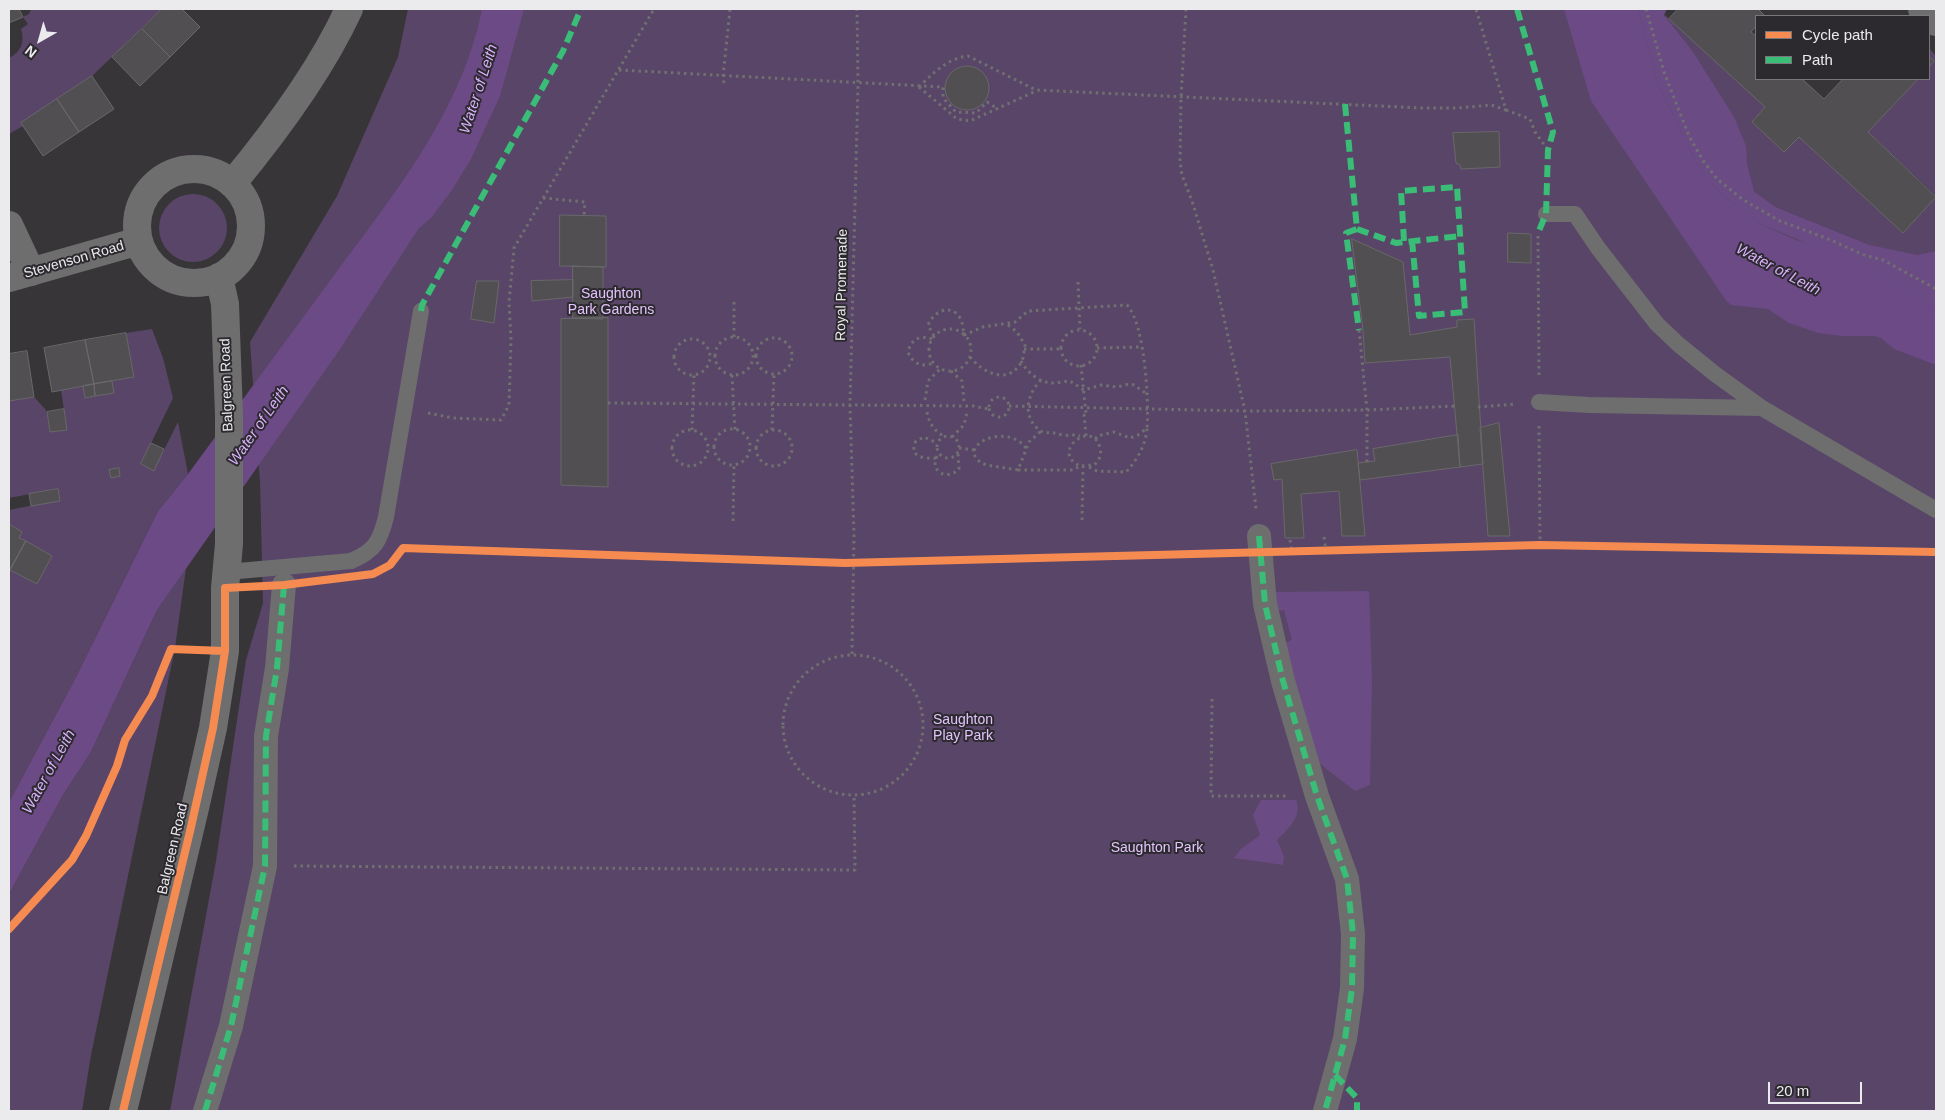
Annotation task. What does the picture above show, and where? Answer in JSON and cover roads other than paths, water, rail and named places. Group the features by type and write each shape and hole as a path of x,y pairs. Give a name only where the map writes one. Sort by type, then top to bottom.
{"street":[{"path":"232,184 288,111 322,58 349,9"},
{"path":"187,170 203,170 218,175 232,184 242,196 248,211 250,226 248,242 242,256 232,268 219,277 204,283 187,283 171,278 156,270 146,257 139,241 136,226 139,209 146,194 157,182 171,174 187,170"},
{"path":"9,225 20,275"},
{"name":"Stevenson Road","path":"20,275 139,241"},
{"name":"Balgreen Road","path":"123,1111 213,728 225,651 227,572 230,544 229,415 224,304 219,277"},
{"path":"1259,536 1265,604 1284,681 1317,796 1347,880 1353,934 1352,988 1345,1039 1325,1111"},
{"path":"205,1111 232,1026 265,866 266,736 277,668 284,585"}],"lane":[{"path":"1546,214 1575,214 1598,248 1656,324 1715,374 1762,408 1936,510"},
{"path":"227,572 351,561 364,555 376,545 382,534 386,517 421,311"},
{"path":"1539,402 1589,405 1762,408"}],"water":[{"name":"Water of Leith","path":"482,9 524,9 500,96 471,159 452,190 431,218 419,228 338,352 157,610 91,752 63,795 9,894 9,802 74,681 158,511 188,474 401,184 442,117 459,83"},
{"name":"Water of Leith","path":"1564,9 1638,9 1658,84 1698,166 1717,190 1760,224 1796,240 1843,251 1936,309 1936,365 1894,349 1881,338 1875,336 1843,336 1818,333 1789,323 1768,309 1731,305 1725,299 1591,101"}],"park label":[{"name":"Saughton Park Gardens","path":"611,302"},
{"name":"Saughton Play Park","path":"963,728"},
{"name":"Saughton Park","path":"1157,848"}]}
